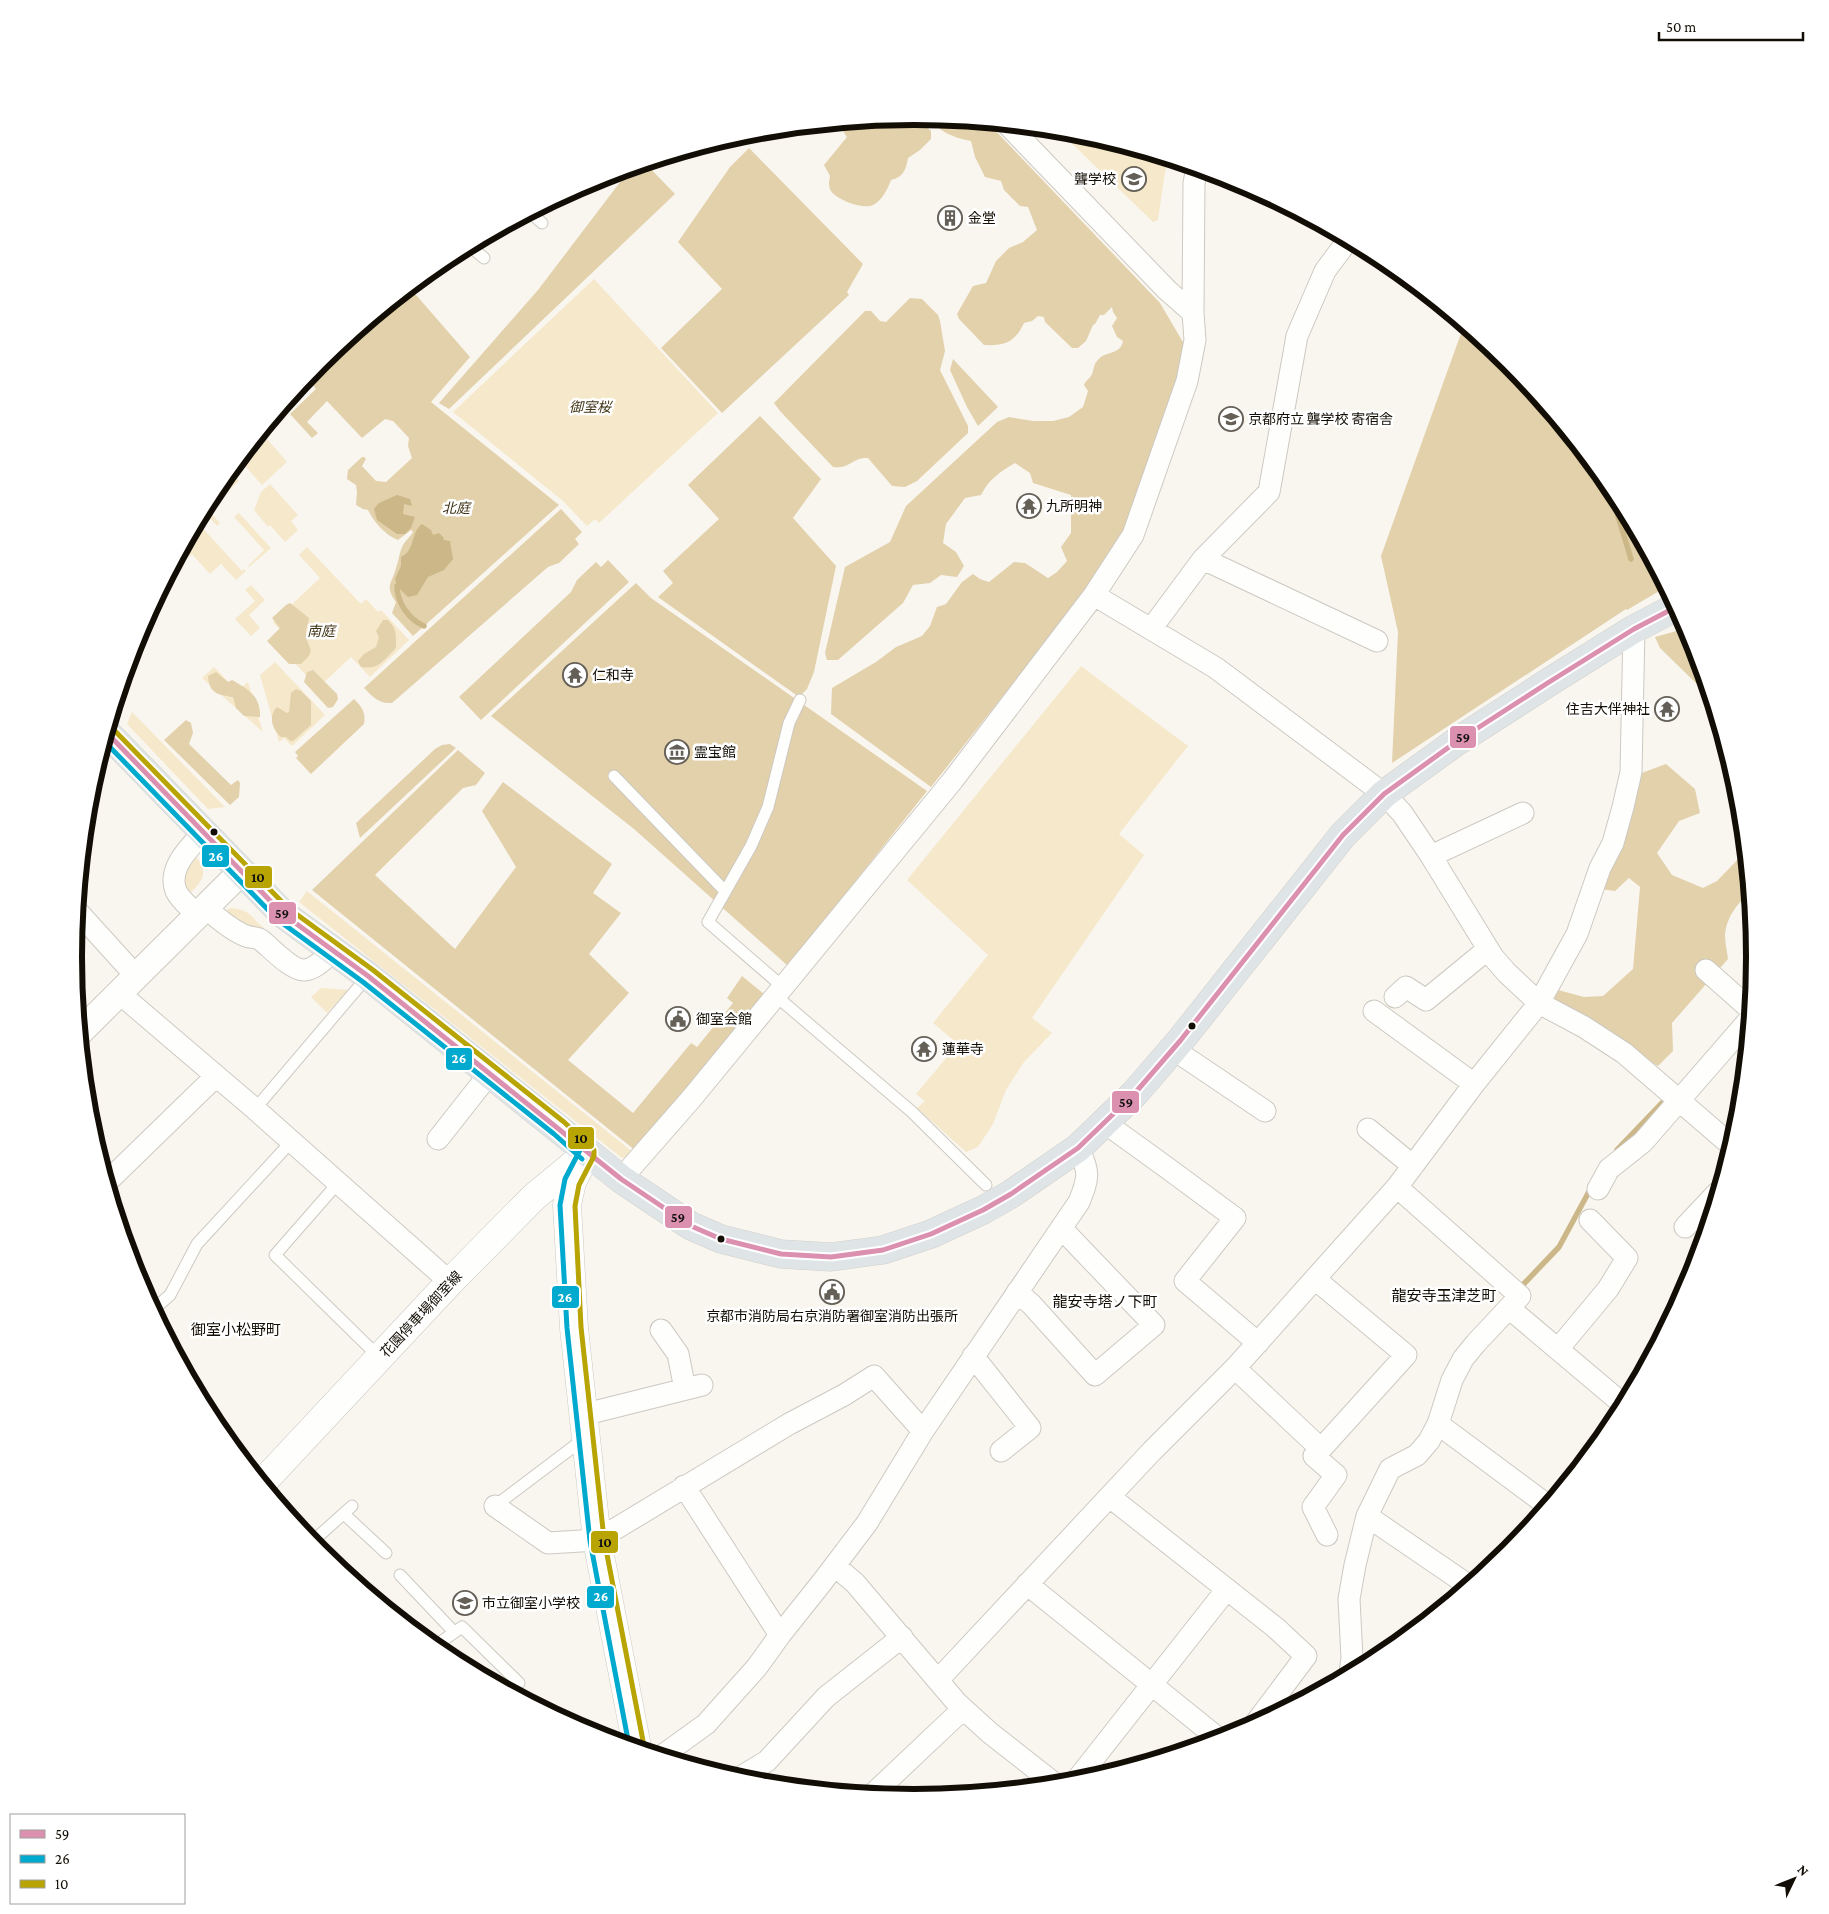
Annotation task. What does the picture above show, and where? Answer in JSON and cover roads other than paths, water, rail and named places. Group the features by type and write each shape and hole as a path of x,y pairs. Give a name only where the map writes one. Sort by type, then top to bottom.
{"main road":[{"path":"112,738 283,914 368,976 621,1179 691,1226 721,1239 781,1254 831,1257 883,1250 931,1234 983,1210 1011,1194 1078,1148 1135,1093 1173,1049 1342,835 1384,794 1464,737 1546,684 1634,629 1670,610"},
{"path":"587,1153 572,1182 567,1205 574,1328 597,1540 636,1741"},
{"name":"花園停車場御室線","path":"266,1478 450,1282 534,1197 587,1153"}],"street":[{"path":"1013,131 1168,290 1193,313"},
{"path":"621,1179 691,1099 953,780 1094,595 1133,536 1187,381 1195,340 1193,313 1194,183 1196,174"},
{"path":"1151,629 1204,559 1268,492 1297,336 1325,271 1344,245"},
{"path":"1204,559 1377,641"},
{"path":"1094,595 1216,668 1384,794 1402,813 1488,948 1507,973 1540,1003 1584,1026 1624,1052 1726,1141"},
{"path":"938,1680 1110,1497 1235,1368 1397,1187 1474,1084 1540,1003 1577,934 1600,868 1613,843 1623,807 1631,772 1634,629"},
{"path":"1431,856 1523,813"},
{"path":"204,833 190,847 176,866 174,880 176,892 201,911 215,916 233,929 247,936 258,938 294,968 305,970 314,967 334,951"},
{"path":"86,1026 241,872"},
{"path":"83,920 127,985 216,1077 255,1109 450,1282"},
{"path":"1395,997 1406,987 1426,1000 1488,948"},
{"path":"1706,970 1745,1005"},
{"path":"1374,1011 1474,1084"},
{"path":"1598,1190 1609,1169 1643,1142 1743,1027"},
{"path":"1173,1049 1265,1111"},
{"path":"438,1140 490,1073"},
{"path":"112,1177 216,1077"},
{"path":"1105,1124 1235,1218 1185,1281 1258,1342"},
{"path":"1368,1129 1413,1166"},
{"path":"668,1751 706,1724 757,1667 867,1523 923,1431 1079,1202 1087,1182 1087,1165 1078,1148"},
{"path":"1355,1663 1349,1599 1367,1516 1390,1469 1417,1456 1429,1441 1438,1424 1452,1380 1463,1359 1520,1296 1397,1187"},
{"path":"1685,1227 1709,1203"},
{"path":"1558,1349 1608,1289 1627,1258 1590,1220"},
{"path":"1017,1292 1031,1304 1095,1374 1154,1325 1061,1228"},
{"path":"1315,1279 1406,1355 1314,1456 1336,1475 1313,1507 1327,1535"},
{"path":"1509,1308 1618,1400"},
{"path":"584,1426 694,1387 678,1354 661,1330"},
{"path":"973,1356 1030,1428 1001,1451"},
{"path":"1235,1368 1321,1449"},
{"path":"495,1506 548,1543 597,1540 684,1486 874,1376 923,1431"},
{"path":"1438,1424 1543,1502"},
{"path":"684,1486 780,1635"},
{"path":"1110,1497 1276,1628 1306,1656 1265,1711"},
{"path":"1367,1516 1464,1582"},
{"path":"835,1566 855,1583 963,1709 1047,1778"},
{"path":"1028,1584 1212,1734"},
{"path":"1083,1772 1227,1589"},
{"path":"748,1772 767,1760 826,1697 902,1637"},
{"path":"881,1788 963,1709"}],"lane":[{"path":"535,217 542,223"},
{"path":"475,251 484,258"},
{"path":"800,700 789,723 768,806 751,846 708,922 779,992 912,1112 986,1185"},
{"path":"614,776 725,891"},
{"path":"255,1109 368,976"},
{"path":"159,1304 170,1294 197,1244 291,1142"},
{"path":"338,1183 275,1255 380,1358"},
{"path":"495,1506 584,1426"},
{"path":"318,1537 348,1510 386,1553"},
{"path":"400,1575 454,1632"},
{"path":"442,1642 462,1627 519,1683 516,1687"}],"waterway":[{"path":"1617,512 1631,559"},
{"path":"397,586 399,598 404,609 413,619 424,626"},
{"path":"1617,1150 1662,1103"},
{"path":"1518,1290 1559,1247 1592,1186"}],"place":[{"name":"聾学校","path":"1134,179"},
{"name":"金堂","path":"950,218"},
{"name":"京都府立 聾学校 寄宿舎","path":"1231,419"},
{"name":"九所明神","path":"1029,506"},
{"name":"仁和寺","path":"575,675"},
{"name":"住吉大伴神社","path":"1667,709"},
{"name":"霊宝館","path":"677,752"},
{"name":"御室会館","path":"678,1019"},
{"name":"蓮華寺","path":"924,1049"},
{"name":"京都市消防局右京消防署御室消防出張所","path":"832,1292"},
{"name":"市立御室小学校","path":"465,1603"}],"district":[{"name":"龍安寺玉津芝町","path":"1444,1296"},
{"name":"龍安寺塔ノ下町","path":"1105,1302"},
{"name":"御室小松野町","path":"236,1330"}],"park label":[{"name":"御室桜","path":"590,407"},
{"name":"北庭","path":"456,508"},
{"name":"南庭","path":"321,631"}]}
